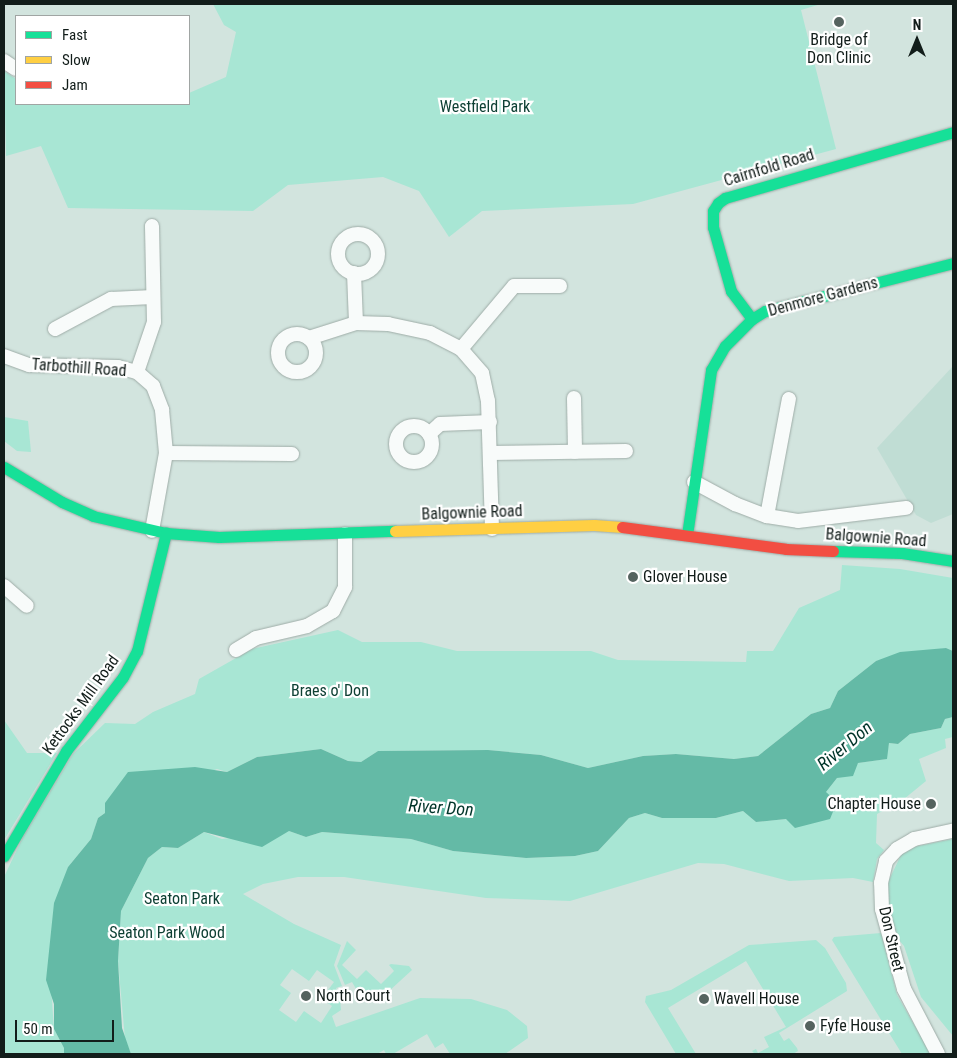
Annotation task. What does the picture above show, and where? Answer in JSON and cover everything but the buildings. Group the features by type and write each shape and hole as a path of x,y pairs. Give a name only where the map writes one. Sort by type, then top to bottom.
{"street":[{"path":"4,61 15,68"},
{"name":"Cairnfold Road","path":"752,320 736,300 728,282 713,227 713,211 718,203 724,198 953,132"},
{"path":"137,372 154,322 152,226"},
{"name":"Denmore Gardens","path":"687,535 712,370 725,346 752,320 781,306 953,263"},
{"path":"354,273 356,323"},
{"path":"461,349 514,286 560,286"},
{"path":"55,329 111,299 153,297"},
{"path":"308,338 356,323 388,324 430,333 461,349 482,373 490,422 492,529"},
{"name":"Tarbothill Road","path":"4,356 29,365 118,367 137,372 153,386 162,410 166,454 159,532"},
{"path":"574,398 576,452"},
{"path":"767,516 788,399"},
{"path":"429,434 440,424 490,422"},
{"path":"491,454 626,451"},
{"path":"166,454 292,454"},
{"name":"Balgownie Road","path":"4,467 70,506 122,525 159,532 219,537 594,525 687,535 786,549 902,553 953,561"},
{"path":"694,482 735,504 767,516 814,521 906,508"},
{"name":"Kettocks Mill Road","path":"4,856 66,751 123,677 137,651 159,532"},
{"path":"236,650 256,638 307,626 333,611 345,587 345,534"},
{"path":"4,586 27,606"},
{"name":"Don Street","path":"938,1054 911,1004 898,973 882,909 881,883 886,861 897,849 914,839 953,831"}],"shaded area":[{"path":"953,366 953,514 931,523 916,515 877,448"}],"green space":[{"name":"Westfield Park","path":"213,4 821,4 801,10 836,149 633,204 482,211 449,237 419,191 383,177 288,185 253,211 68,208 41,146 6,156 4,71 15,78 15,105 190,105 190,93 226,77 236,32 224,25"},
{"path":"4,417 28,421 31,452 17,451 4,441"},
{"name":"Braes o' Don","path":"842,565 900,569 953,578 953,651 946,648 876,661 838,691 830,708 811,714 758,756 734,759 676,754 643,756 588,768 541,755 488,750 378,751 361,762 348,761 321,749 257,757 227,772 217,769 105,813 98,818 91,839 68,867 51,987 54,1029 64,1048 64,1054 4,1054 4,877 23,837 73,754 105,723 135,724 153,712 195,694 199,679 252,649 338,630 362,642 421,642 457,651 591,651 618,660 746,662 747,651 773,651 799,608 840,590"},
{"name":"Seaton Park","path":"953,717 953,737 945,739 946,748 919,759 926,781 904,799 877,814 876,843 884,850 877,859 873,882 853,878 789,881 724,864 698,863 570,901 486,898 344,877 298,877 263,884 243,894 294,924 341,945 334,965 342,986 336,988 339,996 332,998 325,994 334,982 317,970 309,981 292,969 280,985 291,993 279,1010 296,1022 304,1011 321,1023 332,1006 328,1003 340,999 341,1010 332,1016 336,1027 420,998 471,999 507,1010 527,1026 528,1038 505,1054 450,1054 443,1043 435,1048 427,1034 393,1054 386,1054 384,1050 377,1054 131,1054 125,1039 118,961 121,911 148,858 162,847 178,848 204,832 222,839 289,831 306,837 322,832 411,839 453,851 526,858 575,856 598,851 629,818 645,813 662,818 716,818 743,811 756,822 786,819 826,792 837,778 858,763 886,759 889,743 898,744 910,734 941,728 945,719"},
{"path":"4,720 27,753 57,753 4,840"},
{"path":"953,839 953,1036 921,997 904,946 894,934 888,908 888,882 902,853 913,847"},
{"path":"881,933 897,995 931,1054 902,1054 832,940 834,937"},
{"path":"816,940 825,948 846,983 847,991 779,1033 784,1041 789,1038 797,1048 798,1051 793,1054 755,1054 752,1051 756,1049 758,1053 769,1047 764,1037 786,1027 746,961 668,1008 696,1054 676,1054 645,1002 646,996 671,990 749,945"},
{"path":"347,941 356,950 342,965 357,979 366,970 381,984 394,971 389,965 391,964 409,966 412,970 388,992 362,999 352,982 345,985 337,966"}],"water":[{"name":"River Don","path":"946,648 953,651 953,717 945,719 941,728 910,734 898,744 889,743 887,759 858,763 853,776 837,778 826,792 837,802 830,819 795,828 786,819 756,822 743,811 716,818 662,818 645,813 629,818 598,851 575,856 526,858 453,851 411,839 322,832 306,837 289,831 262,847 204,832 178,848 162,847 148,858 121,911 118,961 122,1028 131,1054 64,1054 64,1048 54,1029 54,1004 46,980 54,903 68,867 91,839 98,818 105,813 105,803 128,772 195,767 227,772 257,757 321,749 348,761 361,762 378,751 488,750 541,755 588,768 643,756 676,754 734,759 758,756 811,714 830,708 838,691 876,661 900,652"}],"traffic: fast":[{"path":"752,319 731,291 713,227 713,211 718,203 725,198 953,132"},
{"path":"687,535 711,370 725,346 752,319 765,311 953,263"},
{"path":"4,467 62,502 93,516 166,533 219,537 395,531"},
{"path":"4,856 66,751 123,677 137,651 166,533"},
{"path":"833,551 902,553 953,561"}],"traffic: slow":[{"path":"395,531 594,525 622,527"}],"traffic: jam":[{"path":"622,527 786,549 833,551"}],"place":[{"name":"Bridge of Don Clinic","path":"839,22"},
{"name":"Glover House","path":"633,577"},
{"name":"Chapter House","path":"931,804"},
{"name":"North Court","path":"306,996"},
{"name":"Wavell House","path":"704,999"},
{"name":"Fyfe House","path":"810,1026"}],"park label":[{"name":"Seaton Park Wood","path":"167,933"}]}
